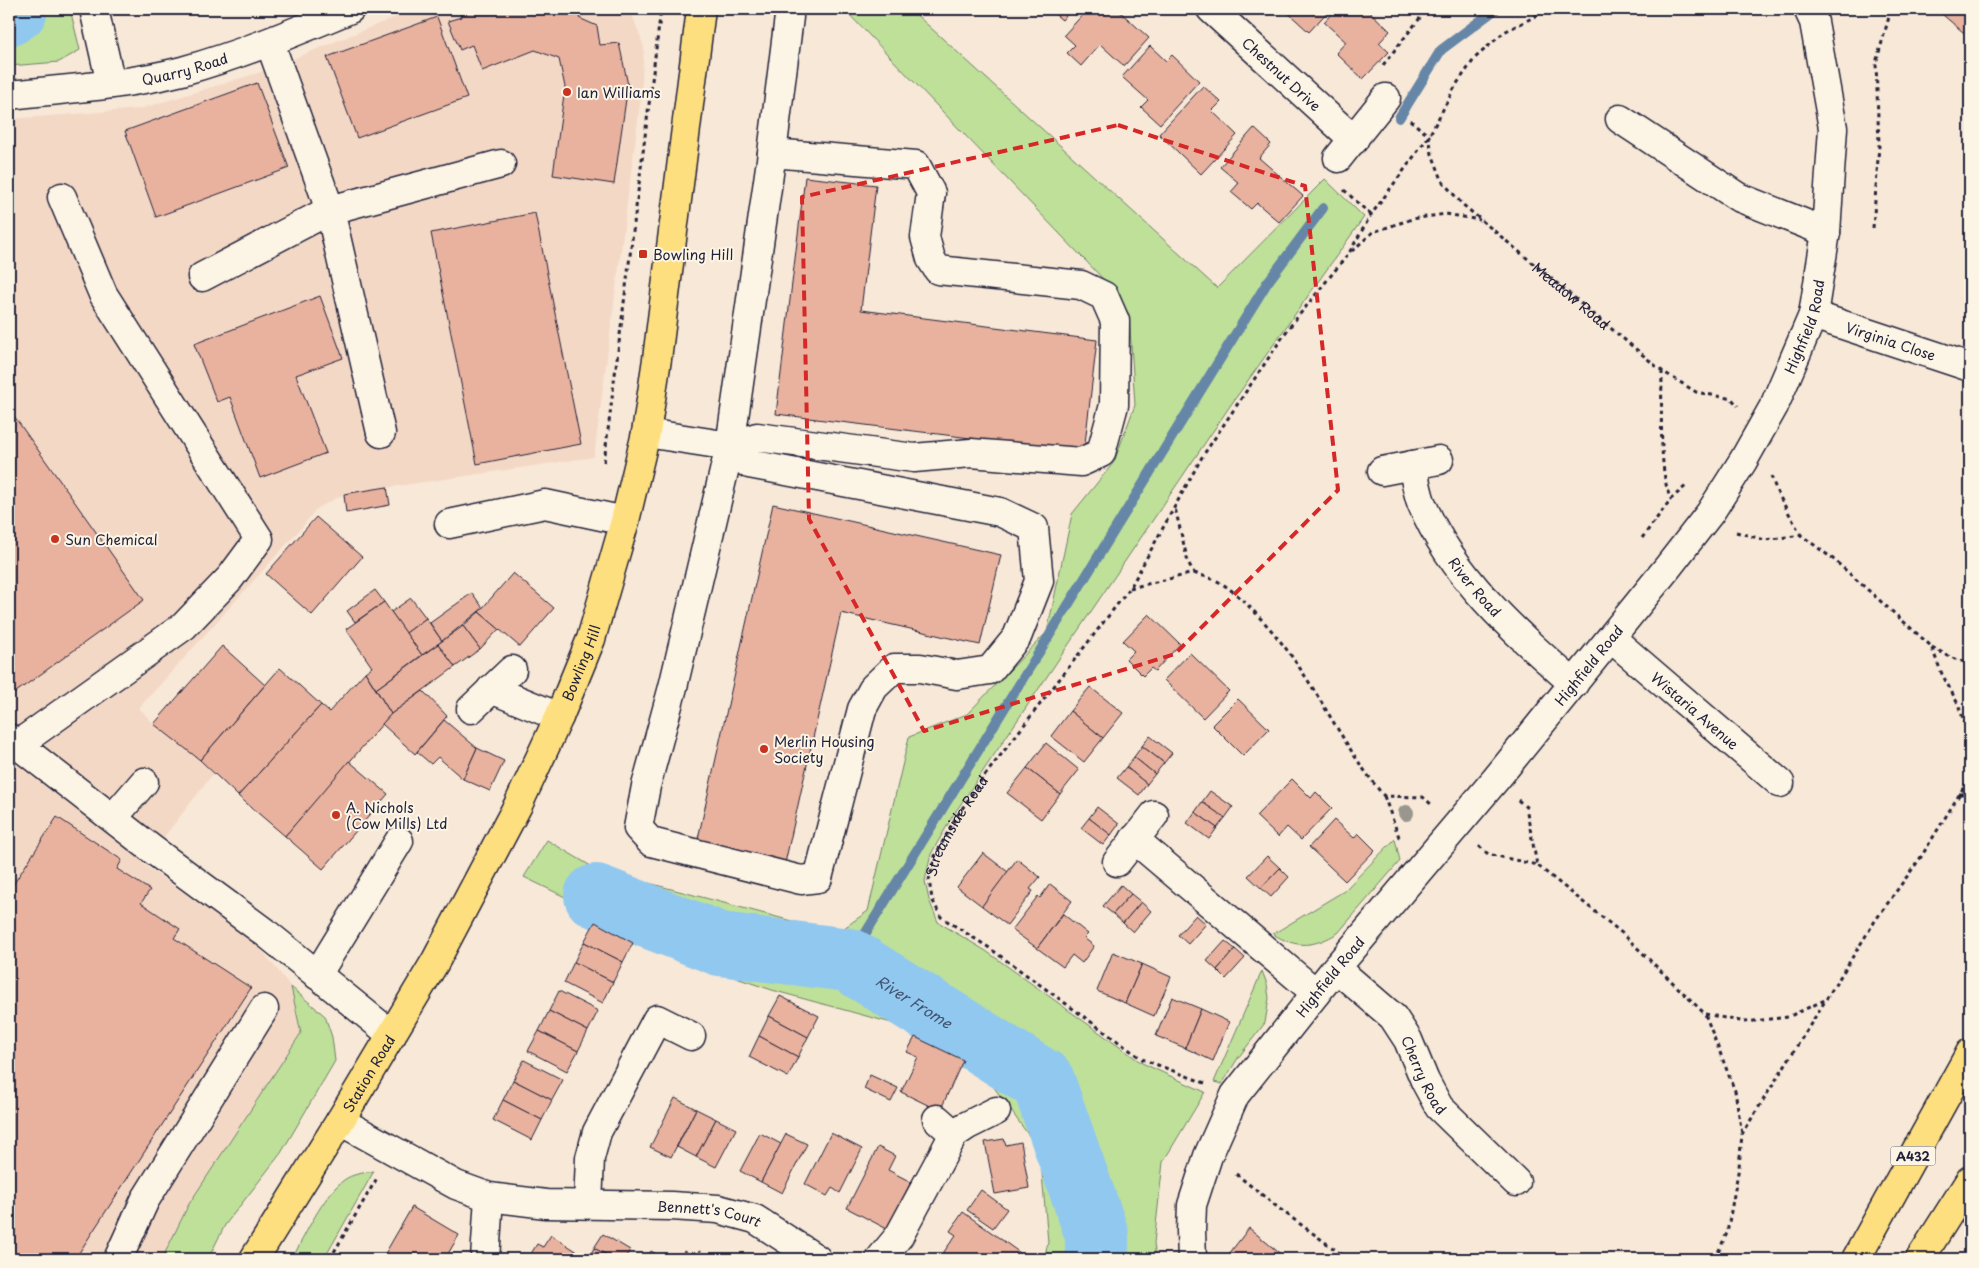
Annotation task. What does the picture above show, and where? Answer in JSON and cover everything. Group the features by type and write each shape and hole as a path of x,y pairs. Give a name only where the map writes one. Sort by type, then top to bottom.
{"main road":[{"name":"Bowling Hill","path":"476,885 518,805 560,717 591,639 625,521 646,432 658,359 701,9"},
{"name":"Station Road","path":"254,1259 392,1035 435,962 476,885"},
{"name":"A432","path":"1856,1259 1970,1054"},
{"path":"1920,1259 1970,1180"}],"street":[{"path":"94,9 111,84"},
{"name":"Quarry Road","path":"9,95 111,84 182,71 270,43 350,9"},
{"name":"Chestnut Drive","path":"1211,9 1346,149 1386,98"},
{"name":"Highfield Road","path":"1192,1259 1192,1205 1208,1156 1235,1096 1316,992 1496,780 1710,513 1743,461 1774,406 1812,315 1826,232 1833,128 1814,22 1808,9"},
{"path":"730,446 749,464 1000,512 1034,528 1039,581 1017,637 990,670 957,675 920,668 894,668 874,687 862,709 818,878 802,880 651,842 638,828 646,786 674,687 730,446 772,153 789,17"},
{"path":"270,43 330,210 381,433"},
{"path":"1620,120 1738,197 1826,232"},
{"path":"646,432 730,446 758,437 914,458 971,453 1081,462 1101,453 1114,405 1115,321 1104,296 1080,285 938,270 931,259 925,237 931,193 916,165 772,153"},
{"path":"202,277 330,210 501,164"},
{"path":"62,197 103,294 259,538 230,578 184,626 13,741 267,934 392,1035"},
{"name":"Virginia Close","path":"1812,315 1970,367"},
{"path":"1382,472 1439,460"},
{"name":"River Road","path":"1412,465 1420,501 1436,533 1455,563 1483,598 1574,684"},
{"path":"449,524 545,504 625,521"},
{"name":"Wistaria Avenue","path":"1611,638 1780,782"},
{"path":"471,710 512,670"},
{"path":"491,690 560,717"},
{"path":"113,818 144,782"},
{"path":"1117,862 1154,815"},
{"path":"1134,839 1316,992"},
{"path":"317,975 398,841"},
{"name":"Cherry Road","path":"1336,968 1393,1017 1408,1040 1425,1082 1439,1107 1516,1182"},
{"path":"118,1259 145,1200 264,1009"},
{"path":"588,1204 590,1158 597,1132 657,1019 691,1036"},
{"path":"880,1259 899,1236 946,1126 966,1126 996,1111"},
{"name":"Bennett's Court","path":"340,1121 456,1185 489,1197 546,1204 718,1210 755,1219 817,1259"},
{"path":"485,1259 489,1197"}],"path":[{"path":"603,467 661,9"},
{"path":"1349,253 1371,215 1429,136 1456,85 1475,58 1504,32 1550,9"},
{"path":"1873,228 1879,145 1876,63 1893,9"},
{"path":"1386,98 1429,136"},
{"name":"Meadow Road","path":"1429,136 1432,154 1443,182 1462,204 1662,370 1696,392 1732,399 1749,417 1756,436"},
{"path":"1349,253 1373,232 1412,219 1446,214 1481,220"},
{"name":"Streamside Road","path":"1235,1096 1142,1059 988,947 941,917 932,898 929,880 935,856 955,819 983,778 1130,588 1202,457 1288,329 1349,253"},
{"path":"1662,370 1664,468 1666,490 1671,499"},
{"path":"1756,436 1777,492 1801,535 1832,559 1931,646 1950,657 1970,664"},
{"path":"1642,538 1671,499 1688,484 1710,513 1733,532 1765,540 1801,535"},
{"path":"1175,507 1188,562 1194,573"},
{"path":"1130,588 1194,573 1218,581 1243,599 1281,640 1302,668 1370,779 1384,796 1399,837 1425,862"},
{"path":"1931,646 1942,674 1958,704 1970,738"},
{"path":"1742,1134 1875,921 1921,857 1970,777"},
{"path":"1496,780 1526,807 1537,865"},
{"path":"1959,794 1970,794"},
{"path":"1384,796 1423,797 1488,854 1537,865 1623,934 1705,1014 1735,1091 1742,1134 1739,1167 1727,1233 1715,1259"},
{"path":"1705,1014 1745,1022 1788,1016 1827,998"},
{"path":"330,1259 393,1151"},
{"path":"1208,1156 1240,1177 1280,1210 1348,1259"}],"highlighted area":[{"path":"1118,125 1305,186 1338,490 1175,654 924,731 809,519 802,197"}],"shaded area":[{"path":"415,9 630,9 644,47 641,97 594,457 344,494 316,509 303,526 139,708 154,724 200,760 213,774 143,864 257,944 291,987 301,1033 189,1204 162,1259 9,1259 9,119 140,109 261,72"}],"green space":[{"path":"9,9 70,9 80,50 59,62 9,66"},
{"path":"844,9 910,9 1217,288 1325,179 1364,217 1230,406 952,817 931,854 925,881 929,900 938,922 986,951 1142,1063 1205,1092 1163,1162 1154,1243 1156,1259 1044,1259 1048,1242 1040,1151 972,1057 906,1027 772,990 721,973 524,877 547,840 596,869 837,933 868,911 909,737 967,714 1047,632 1072,514 1114,462 1135,405 1129,314 1107,283"},
{"path":"1395,839 1400,861 1338,933 1321,941 1305,944 1290,942 1273,934 1344,891"},
{"path":"1262,971 1267,984 1269,998 1265,1023 1238,1058 1222,1084 1214,1082"},
{"path":"291,987 325,1016 332,1037 335,1061 281,1153 225,1225 208,1259 162,1259 189,1204 301,1033"},
{"path":"374,1171 324,1259 292,1259 321,1206 336,1187 351,1176"}],"building":[{"path":"466,9 583,9 579,18 597,26 600,45 619,43 628,85 614,184 553,175 565,87 559,59 535,50 482,71 472,45 460,50 448,21 461,17 460,11"},
{"path":"1053,9 1072,9 1062,20 1051,11"},
{"path":"1088,9 1117,9 1149,38 1124,66 1100,44 1081,66 1067,53 1075,45 1064,35"},
{"path":"1284,9 1330,9 1309,32"},
{"path":"1336,9 1367,9 1390,31 1379,43 1389,52 1363,79 1336,53 1346,42 1324,22"},
{"path":"1936,9 1970,9 1970,38"},
{"path":"437,17 467,98 357,138 327,57"},
{"path":"1150,46 1166,61 1172,55 1199,81 1160,124 1141,107 1148,100 1122,77"},
{"path":"257,83 289,168 156,217 125,131"},
{"path":"1203,86 1221,102 1212,111 1237,135 1201,174 1159,134"},
{"path":"1254,128 1271,144 1259,158 1303,196 1279,222 1257,203 1251,209 1231,192 1239,183 1220,167"},
{"path":"805,177 876,185 861,310 1097,340 1084,452 776,414"},
{"path":"535,213 581,444 477,464 431,233"},
{"path":"320,296 343,358 296,375 326,453 260,478 230,397 217,402 194,344"},
{"name":"Sun Chemical","path":"14,416 144,600 9,697 9,419"},
{"path":"387,487 390,505 346,513 344,494"},
{"name":"Merlin Housing Society","path":"773,504 1001,555 980,645 841,613 783,872 695,852"},
{"path":"316,517 362,557 312,615 266,574"},
{"path":"513,573 554,608 520,647 479,612"},
{"path":"375,590 384,602 355,622 347,611"},
{"path":"472,593 483,608 442,641 430,623"},
{"path":"411,598 426,618 406,633 391,612"},
{"path":"384,602 422,655 376,689 365,672 372,667 346,629"},
{"path":"479,612 499,629 480,649 463,626"},
{"path":"1149,614 1180,644 1155,671 1151,668 1143,676 1126,659 1134,651 1123,641"},
{"path":"426,618 442,641 422,655 406,633"},
{"path":"463,626 480,649 455,667 438,644"},
{"path":"438,644 455,667 391,714 376,689"},
{"path":"222,646 265,685 200,760 154,724"},
{"path":"1190,653 1229,691 1203,718 1164,680"},
{"path":"280,668 321,705 238,796 200,760"},
{"path":"365,672 391,714 285,836 238,796 321,705 329,712"},
{"path":"1090,687 1123,713 1103,738 1070,711"},
{"path":"423,691 447,716 415,754 382,724 391,714"},
{"path":"1238,699 1269,729 1243,756 1212,725"},
{"path":"1070,711 1103,738 1084,762 1051,736"},
{"path":"444,720 477,748 463,779 438,757 431,764 417,752"},
{"path":"1150,736 1172,753 1164,763 1142,746"},
{"path":"1046,743 1079,770 1060,794 1027,768"},
{"path":"1142,746 1164,763 1155,774 1134,757"},
{"path":"477,748 504,761 490,791 463,779"},
{"path":"1134,757 1155,774 1147,784 1126,767"},
{"name":"A. Nichols (Cow Mills) Ltd","path":"349,761 388,794 323,869 285,836"},
{"path":"1126,767 1147,784 1139,795 1117,778"},
{"path":"1027,768 1060,794 1041,819 1007,793"},
{"path":"1292,779 1311,798 1316,792 1332,808 1301,840 1287,827 1278,837 1256,816"},
{"path":"1210,791 1233,807 1225,818 1202,802"},
{"path":"1202,802 1225,818 1217,828 1195,812"},
{"path":"1097,807 1119,824 1111,835 1089,818"},
{"path":"1195,812 1217,828 1209,839 1187,823"},
{"path":"57,817 122,860 117,869 150,890 141,903 180,929 174,938 251,988 75,1259 9,1259 9,891"},
{"path":"1089,818 1111,835 1103,845 1081,828"},
{"path":"1334,820 1354,838 1358,833 1375,850 1345,881 1309,847"},
{"path":"983,853 1008,872 982,906 957,887"},
{"path":"1267,856 1280,868 1261,888 1248,876"},
{"path":"1017,859 1040,877 1030,889 1033,891 1007,925 982,906"},
{"path":"1280,868 1289,877 1271,897 1261,888"},
{"path":"1050,884 1072,901 1037,948 1012,930 1038,896 1040,898"},
{"path":"1121,885 1131,894 1113,914 1103,906"},
{"path":"1131,894 1141,902 1123,923 1113,914"},
{"path":"1141,902 1151,911 1133,932 1123,923"},
{"path":"1063,914 1088,934 1084,938 1094,946 1082,963 1072,955 1063,967 1037,948"},
{"path":"1196,915 1206,924 1188,944 1178,935"},
{"path":"595,922 633,943 623,962 584,942"},
{"path":"1225,941 1235,949 1217,970 1207,961"},
{"path":"584,942 623,962 613,982 574,962"},
{"path":"1235,949 1245,958 1226,979 1217,970"},
{"path":"1113,952 1142,964 1125,1003 1097,991"},
{"path":"574,962 613,982 603,1003 564,983"},
{"path":"1142,964 1171,977 1154,1016 1125,1003"},
{"path":"559,991 598,1011 588,1031 549,1011"},
{"path":"780,996 819,1016 808,1037 769,1016"},
{"path":"1172,997 1201,1009 1185,1048 1156,1036"},
{"path":"1201,1009 1229,1022 1213,1061 1185,1048"},
{"path":"549,1011 588,1031 578,1051 539,1031"},
{"path":"769,1016 808,1037 798,1057 759,1036"},
{"path":"539,1031 578,1051 567,1071 528,1051"},
{"path":"759,1036 798,1057 788,1077 749,1057"},
{"path":"915,1037 963,1060 940,1111 901,1092 918,1057 907,1052"},
{"path":"524,1060 563,1080 552,1100 513,1080"},
{"path":"870,1075 898,1088 891,1102 864,1089"},
{"path":"513,1080 552,1100 542,1120 503,1100"},
{"path":"675,1098 696,1109 671,1157 650,1147"},
{"path":"503,1100 542,1120 532,1140 493,1120"},
{"path":"696,1109 716,1119 696,1157 677,1147"},
{"path":"716,1119 736,1129 716,1167 696,1157"},
{"path":"760,1133 781,1144 761,1182 740,1171"},
{"path":"831,1133 862,1149 840,1193 832,1188 827,1196 805,1184"},
{"path":"786,1134 807,1144 782,1193 761,1182"},
{"path":"1004,1139 1006,1145 1021,1142 1029,1188 995,1194 985,1142"},
{"path":"878,1147 895,1156 888,1170 911,1182 887,1229 847,1208"},
{"path":"981,1190 1007,1209 993,1228 967,1210"},
{"path":"412,1207 459,1235 445,1259 382,1259"},
{"path":"963,1212 1023,1255 1020,1259 946,1259 941,1256 956,1235 950,1231"},
{"path":"1249,1228 1283,1256 1280,1259 1237,1259 1229,1254"},
{"path":"603,1234 630,1250 624,1259 614,1259 594,1248"},
{"path":"551,1235 584,1256 582,1259 533,1259 529,1257 537,1244 543,1247"},
{"path":"594,1248 614,1259 588,1259"},
{"path":"651,1251 665,1259 646,1259"},
{"path":"684,1251 695,1258 699,1251 712,1259 679,1259"},
{"path":"523,1253 529,1257 533,1259 519,1259"}],"waterway":[{"name":"River Frome","path":"9,14 16,9"},
{"path":"1399,118 1441,50 1496,9"},
{"path":"849,960 1267,283 1323,208"},
{"name":"River Frome","path":"596,896 720,944 849,960 1043,1081 1097,1235 1097,1259"}],"place":[{"name":"Ian Williams","path":"567,92"},
{"name":"Bowling Hill","path":"643,254"},
{"name":"Sun Chemical","path":"55,539"},
{"name":"Merlin Housing Society","path":"764,749"},
{"name":"A. Nichols (Cow Mills) Ltd","path":"336,815"}]}
